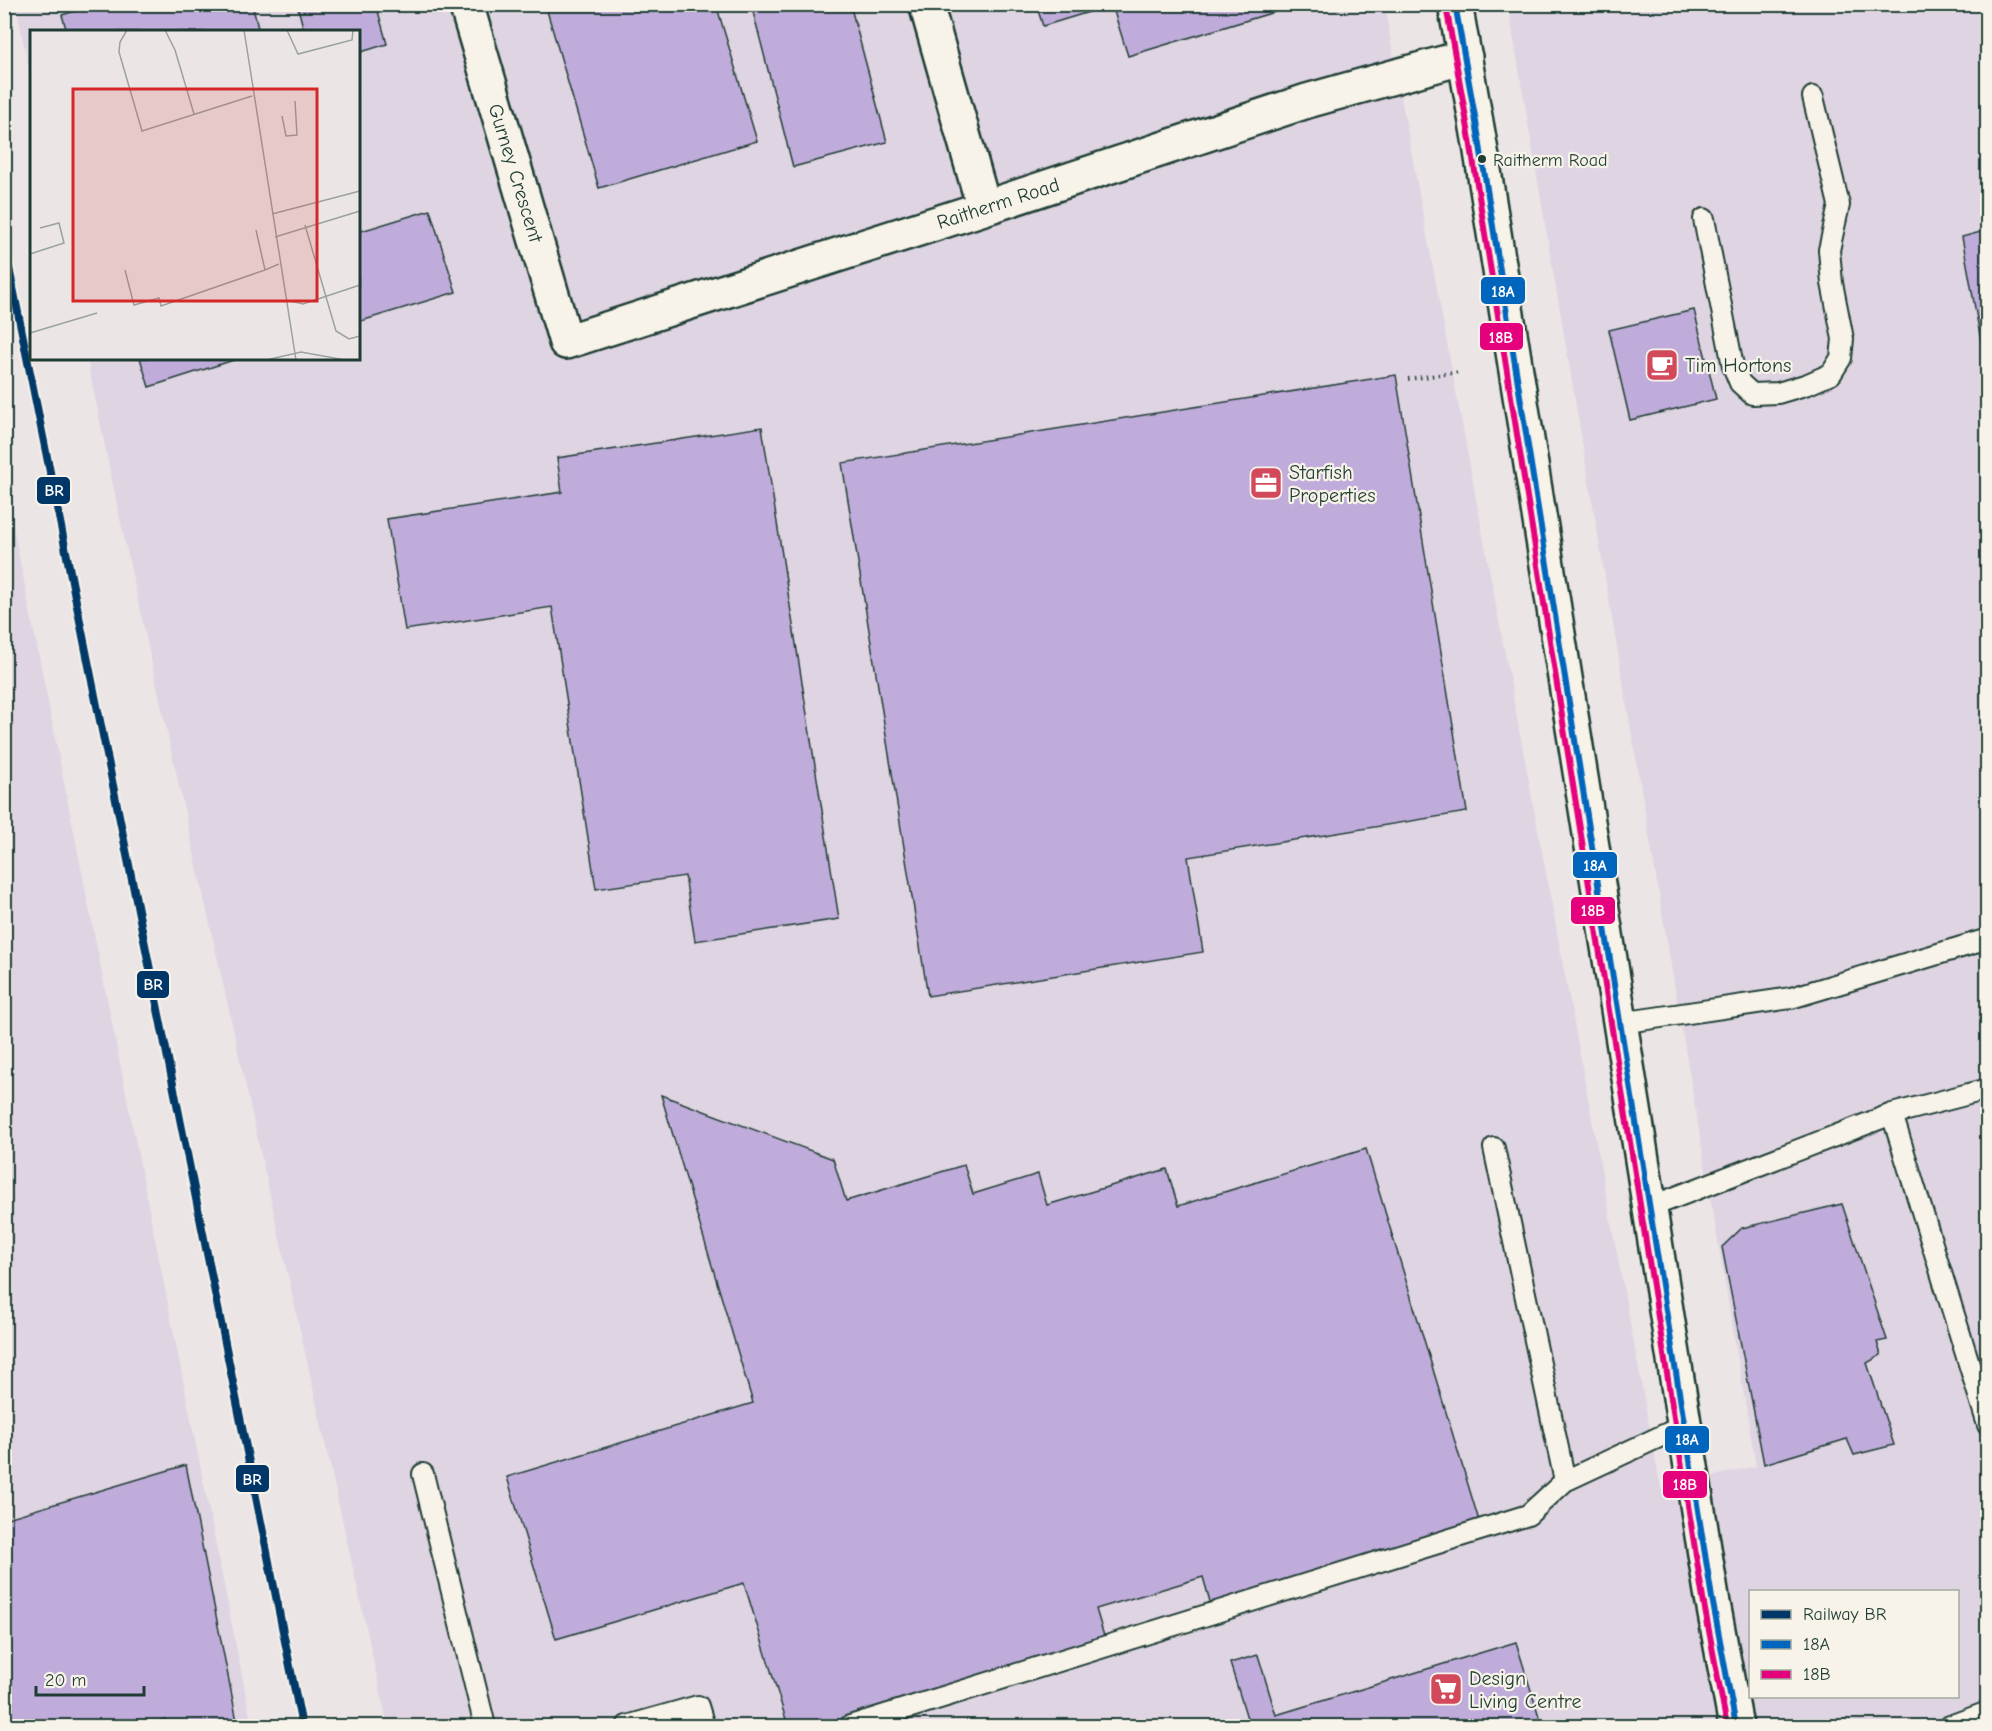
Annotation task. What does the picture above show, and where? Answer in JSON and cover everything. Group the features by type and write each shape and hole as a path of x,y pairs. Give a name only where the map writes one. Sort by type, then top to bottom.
{"street":[{"name":"Gurney Crescent","path":"466,4 566,342"},
{"path":"926,4 984,208"},
{"path":"1455,4 1712,1598 1738,1725"},
{"name":"Raitherm Road","path":"566,342 984,208 1306,101 1465,57"}],"lane":[{"path":"1704,219 1733,366 1740,383 1752,394 1778,393 1831,374 1840,358 1843,339 1832,283 1829,250 1839,205 1813,97"},
{"path":"1620,1023 1791,998 1988,939"},
{"path":"1650,1206 1892,1114 1988,1089"},
{"path":"1892,1114 1988,1425"},
{"path":"1494,1148 1565,1481"},
{"path":"850,1726 1528,1515 1565,1481 1685,1425"},
{"path":"423,1474 485,1726"},
{"path":"627,1726 698,1706 705,1726"},
{"path":"1950,1726 1988,1712"}],"path":[{"path":"1408,379 1460,372"}],"shaded area":[{"path":"16,5 1386,5 1388,27 1661,1489 1756,1466 1508,5 1987,5 1987,1726 388,1726 124,538 87,360 360,360 360,30 30,30 30,75"},
{"path":"5,486 252,1726 5,1726"}],"building":[{"path":"98,4 252,4 258,30 66,30 62,15"},
{"path":"297,4 376,4 387,44 360,52 360,30 294,30 303,27"},
{"path":"545,4 716,4 757,141 599,188"},
{"path":"751,4 850,4 887,142 793,167"},
{"path":"1036,4 1301,4 1128,56 1112,5 1043,26"},
{"path":"430,210 456,292 360,321 360,231"},
{"path":"1988,230 1988,379 1962,237"},
{"name":"Tim Hortons","path":"1694,310 1716,399 1630,420 1609,330"},
{"path":"141,360 234,360 149,387"},
{"path":"1396,375 1467,812 1188,857 1203,952 928,996 842,463"},
{"path":"762,427 839,919 695,941 685,876 596,889 552,607 405,630 387,519 562,492 557,458"},
{"path":"661,1095 833,1159 846,1201 964,1165 973,1194 1038,1174 1047,1205 1167,1169 1178,1206 1366,1149 1480,1524 1211,1605 1203,1577 1096,1609 1106,1643 827,1726 788,1726 744,1583 556,1639 507,1477 753,1403"},
{"path":"1842,1204 1887,1340 1877,1342 1881,1355 1867,1363 1894,1445 1854,1455 1847,1439 1764,1464 1722,1247 1742,1228"},
{"path":"186,1465 238,1726 167,1726 165,1719 141,1726 4,1726 4,1519"},
{"name":"Design Living Centre","path":"1516,1642 1542,1726 1236,1726 1235,1722 1247,1718 1230,1663 1258,1655 1276,1715"}],"rail line":[{"name":"BR","path":"4,243 302,1726"}],"transit line":[{"name":"18A","path":"1455,4 1479,139 1712,1598 1736,1726"},
{"name":"18B","path":"1446,6 1470,140 1703,1599 1727,1726"}],"place":[{"name":"Raitherm Road","path":"1482,159"},
{"name":"Tim Hortons","path":"1662,365"},
{"name":"Starfish Properties","path":"1266,483"},
{"name":"Design Living Centre","path":"1446,1689"}]}
